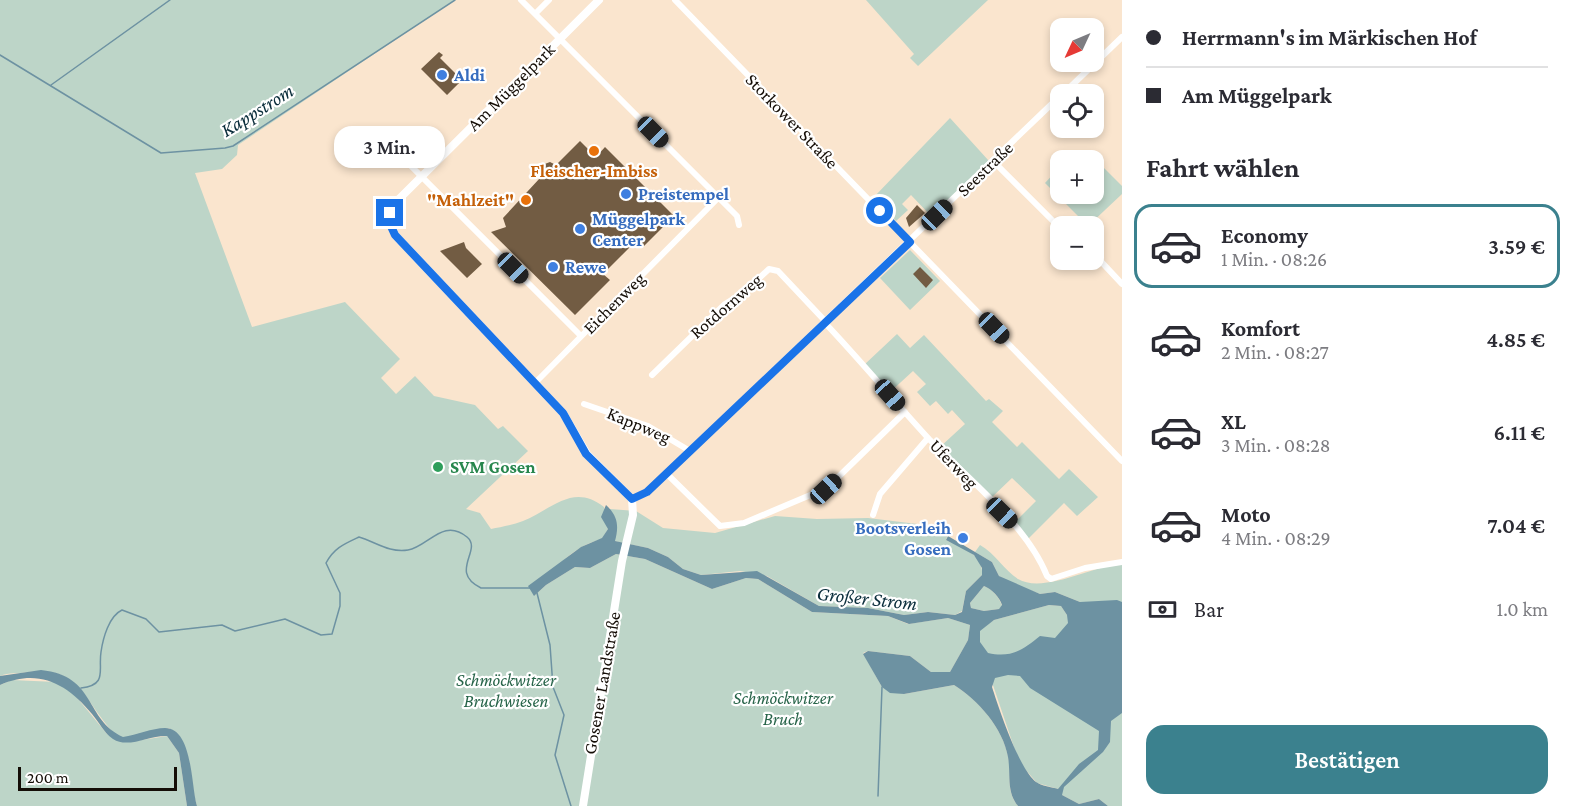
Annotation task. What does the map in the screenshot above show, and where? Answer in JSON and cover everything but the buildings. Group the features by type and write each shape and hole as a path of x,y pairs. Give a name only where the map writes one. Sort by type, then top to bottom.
{"main road":[{"name":"Am Müggelpark","path":"599,0 421,176 391,210 390,224 395,235 563,413 586,454 632,499"},
{"name":"Gosener Landstraße","path":"583,806 622,561 633,515 632,499"}],"street":[{"path":"521,0 738,216 739,225"},
{"path":"535,14 549,0"},
{"name":"Storkower Straße","path":"675,0 1122,461"},
{"name":"Seestraße","path":"1073,84 1122,37"},
{"name":"Seestraße","path":"632,499 647,492 667,474 1050,106"},
{"path":"375,130 581,336"},
{"path":"993,161 1050,218"},
{"name":"Eichenweg","path":"535,383 719,197"},
{"path":"1104,265 1122,284"},
{"name":"Rotdornweg","path":"651,375 724,304 743,292 769,269 778,271 826,323"},
{"name":"Uferweg","path":"826,323 928,438 1014,525 1044,566 1047,576 1051,579 1085,568 1122,562"},
{"name":"Kappweg","path":"584,404 648,426 690,451"},
{"path":"667,474 720,526 744,523 826,489 906,412"},
{"path":"873,515 880,494 928,438"}],"green space":[{"path":"0,0 455,0 238,145 237,155 222,169 195,173 252,327 345,302 400,359 381,378 396,394 415,376 434,396 475,405 498,429 503,426 528,451 466,509 480,513 491,529 523,521 562,500 572,498 582,497 593,500 604,507 608,529 602,539 571,554 555,569 534,596 546,585 575,567 590,568 616,554 645,559 712,589 746,578 758,579 812,612 888,616 908,624 948,618 970,625 968,640 950,672 931,672 910,656 868,651 863,653 882,687 904,694 954,685 972,698 988,715 1005,745 1009,763 1010,788 1018,806 197,806 187,753 183,743 169,728 123,738 114,733 80,688 60,674 46,671 0,676"},
{"path":"866,0 988,0 918,66 910,58 914,54"},
{"path":"950,118 989,161 931,216 911,195 902,204 908,210 896,221 873,198"},
{"path":"1104,168 1122,186 1122,194 1099,216 1078,216 1066,204 1104,204"},
{"path":"1050,178 1050,188 1045,183"},
{"path":"910,250 940,281 910,310 880,278"},
{"path":"897,334 910,348 924,335 986,401 989,399 1003,411 992,422 1017,447 1022,442 1059,479 1069,469 1098,497 1077,516 1064,503 1028,539 1015,522 1036,501 1012,478 990,499 940,447 965,424 952,410 948,414 936,401 930,406 917,392 926,384 913,371 889,393 864,365"},
{"path":"610,509 636,511 663,528 715,533 775,516 817,519 868,518 950,528 946,540 976,557 982,568 982,575 966,591 962,611 955,615 928,612 904,615 868,608 819,606 767,576 740,571 701,575 683,569 668,557 648,548 614,541"},
{"path":"980,545 1018,579 1028,583 1055,581 1122,563 1122,610 1080,602 1055,592 1040,594 1011,583 999,576 992,562 975,552"},
{"path":"984,586 998,597 1002,606 999,609 984,611 971,608 970,603"},
{"path":"1049,605 1061,606 1067,615 1122,639 1122,806 1108,806 1099,799 1079,804 1062,795 1058,789 1037,783 1019,762 975,632 994,620"},
{"path":"12,680 56,682 74,694 107,734 129,742 167,736 179,753 187,806 0,806 0,685"}],"water":[{"path":"606,505 613,513 616,522 615,541 648,548 668,557 683,569 701,575 757,571 819,606 868,608 904,615 928,612 955,615 962,612 966,591 982,575 982,568 974,555 946,540 948,536 992,562 999,576 1040,594 1055,592 1080,602 1117,600 1122,602 1122,713 1111,721 1110,742 1103,752 1064,787 1062,795 1079,804 1099,799 1108,806 1018,806 1010,789 1008,757 1001,736 995,725 972,698 954,685 904,694 890,693 882,687 863,654 868,651 910,656 931,672 950,672 968,640 970,625 948,618 909,624 888,616 812,612 758,579 746,578 712,589 645,559 616,554 590,568 575,567 546,585 534,596 528,586 581,547 602,538 608,529 601,517","holes":["984,586 993,591 999,600 1002,605 999,609 984,611 971,608 970,603","1049,605 1061,606 1067,615 1068,623 1055,638 1040,636 1016,652 996,654 988,653 980,642 980,631 994,620","1008,675 1020,676 1030,688 1099,731 1098,750 1079,764 1058,789 1036,782 1023,765 999,709 992,687 995,678"]},
{"path":"41,670 72,680 102,720 123,737 160,728 174,731 186,748 197,806 187,806 179,753 167,736 119,742 107,734 73,694 62,687 40,679 27,678 0,685 0,676"}],"waterway":[{"path":"51,85 170,0"},
{"name":"Kappstrom","path":"0,55 161,153 225,148 233,146 455,0"},
{"name":"Großer Strom","path":"81,688 95,684 98,680 105,634 110,622 122,610 146,619 159,632 222,625 235,631 285,619 321,635 332,634 340,606 340,593 326,563 336,550 359,537 389,549 401,551 415,548 443,532 450,530 458,532 471,542 466,568 467,575 472,582 481,588 531,588"},
{"path":"537,593 550,645 553,687 564,715 555,755 571,806"},
{"path":"878,796 882,687"}],"place":[{"name":"Aldi","path":"442,75"},
{"name":"Fleischer-Imbiss","path":"594,151"},
{"name":"Preistempel","path":"626,194"},
{"name":"\"Mahlzeit\"","path":"526,200"},
{"name":"Müggelpark Center","path":"580,229"},
{"name":"Rewe","path":"553,267"},
{"name":"SVM Gosen","path":"438,467"},
{"name":"Bootsverleih Gosen","path":"963,538"}],"route":[{"path":"390,213 390,224 395,235 563,413 586,454 627,491 632,499 647,492 910,242 880,211"}],"park label":[{"name":"Schmöckwitzer Bruchwiesen","path":"506,690"},
{"name":"Schmöckwitzer Bruch","path":"783,708"}]}
